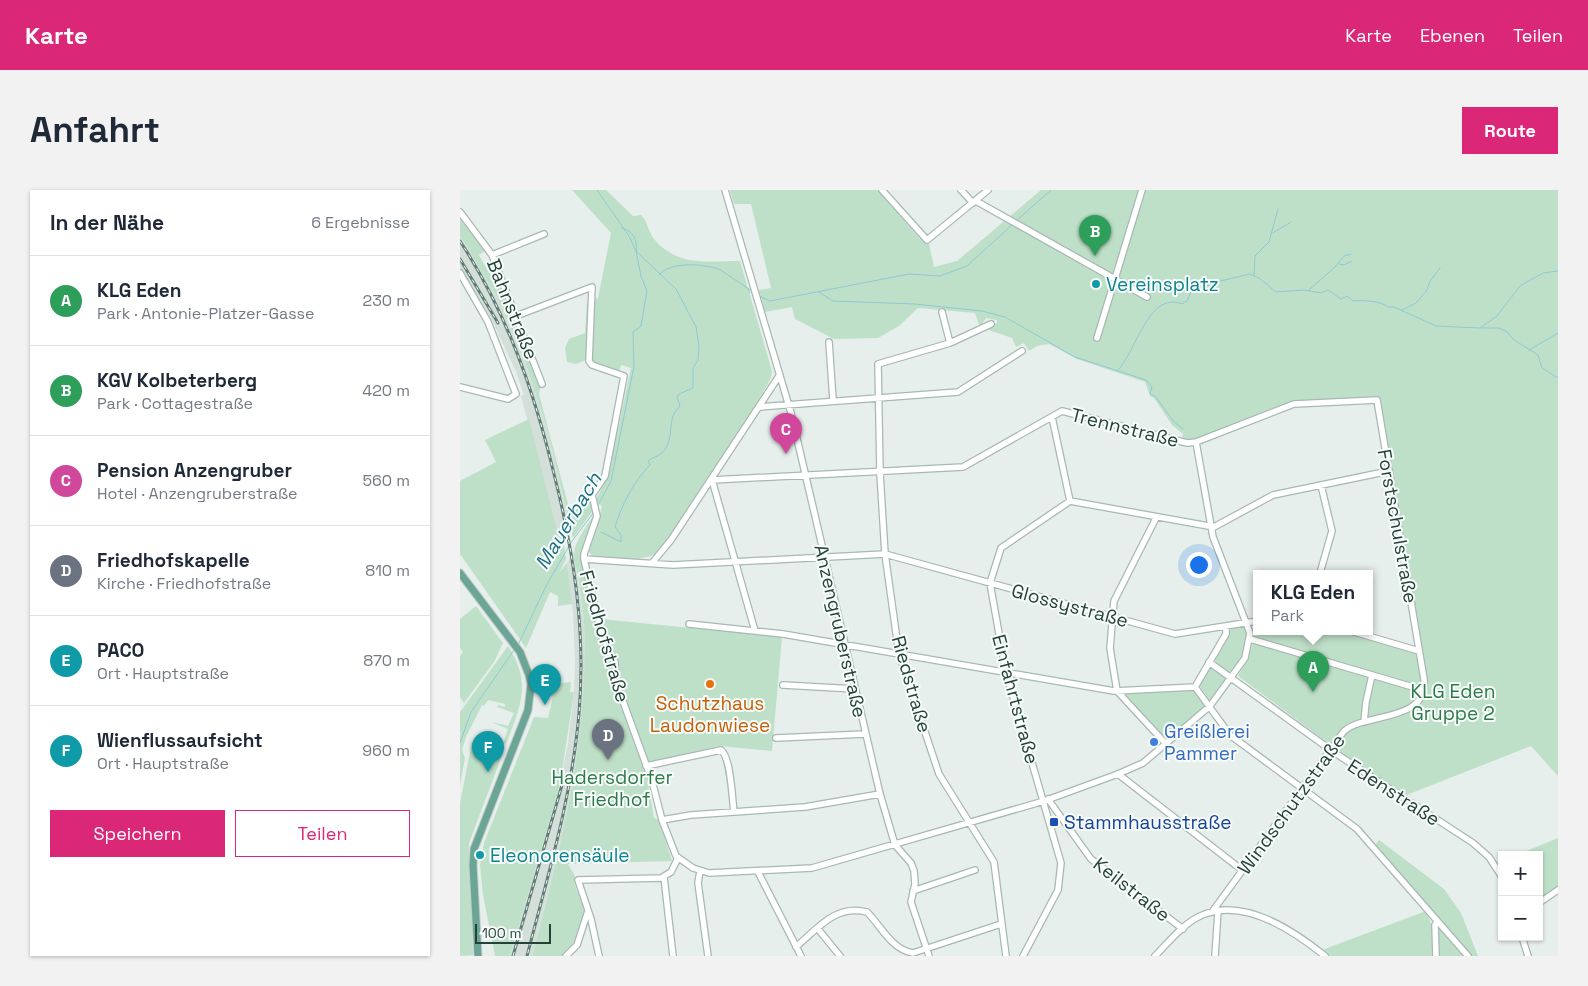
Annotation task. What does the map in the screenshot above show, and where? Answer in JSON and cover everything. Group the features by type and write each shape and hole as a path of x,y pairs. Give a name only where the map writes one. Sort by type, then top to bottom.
{"main road":[{"path":"460,573 520,652 529,675 531,692 529,705 478,836 474,854 478,956"}],"street":[{"name":"Anzengruberstraße","path":"725,190 788,404 880,794 895,845 913,867 915,880 912,902 930,956"},
{"path":"882,190 925,239 988,190"},
{"path":"961,190 974,202 1014,222 1147,297"},
{"path":"1097,338 1142,190"},
{"name":"Bahnstraße","path":"460,212 492,255 542,384"},
{"path":"492,255 544,234"},
{"path":"460,273 488,322 516,391 513,397 508,399 460,387"},
{"path":"516,316 592,287 589,361 592,365 623,374 625,378 605,476 592,495 597,511 584,557"},
{"path":"942,312 950,343 991,324"},
{"path":"829,342 833,400"},
{"name":"Riedstraße","path":"950,343 878,364 880,473 885,554 900,654 939,774 994,862 1006,956"},
{"path":"760,407 879,396 958,392 1022,351"},
{"path":"652,563 671,540 712,480 779,376"},
{"name":"Trennstraße","path":"712,480 880,473 963,467 1062,411 1187,443 1196,442 1294,404 1377,400"},
{"name":"Forstschulstraße","path":"1377,400 1419,651"},
{"path":"1052,416 1070,501 1211,527 1273,495 1389,471"},
{"path":"599,956 578,880 664,877 677,862 713,874 812,868 1046,800 1143,764 1210,706 1245,658 1250,639 1248,622 1215,542 1196,442"},
{"path":"712,480 755,631"},
{"path":"1321,485 1332,531 1321,570"},
{"name":"Einfahrtstraße","path":"1023,956 1054,901 1061,880 1060,856 1046,800 1006,673 990,583 1000,548 1070,501"},
{"path":"1156,518 1114,600 1110,648 1117,692 1166,744"},
{"name":"Glossystraße","path":"584,557 681,565 885,554 1175,634 1253,621"},
{"name":"Friedhofstraße","path":"584,557 602,637 615,662 616,682 677,862"},
{"path":"689,624 755,631 844,645 1117,692 1195,687"},
{"path":"1195,687 1226,634 1226,626"},
{"path":"1250,639 1424,690 1419,651 1365,635"},
{"name":"Edenstraße","path":"1210,662 1330,750 1473,843 1492,860 1498,870"},
{"path":"1364,722 1372,675"},
{"path":"783,685 855,690"},
{"path":"1195,687 1230,735 1357,828 1468,956"},
{"name":"Windschutzstraße","path":"1215,912 1242,870 1345,729 1403,711 1417,701 1424,690"},
{"path":"776,738 865,734"},
{"path":"646,766 721,750 725,754 734,812"},
{"path":"1118,774 1242,870"},
{"path":"662,820 692,815 805,807 880,794"},
{"name":"Keilstraße","path":"1046,800 1091,859 1183,929"},
{"path":"913,891 975,870"},
{"path":"700,871 698,883 708,956"},
{"path":"758,872 801,956"},
{"path":"664,877 673,956"},
{"path":"1543,900 1558,890"},
{"path":"796,947 837,914 846,910 856,909 867,912 897,948 904,952 912,953 1001,924"},
{"path":"566,956 577,945 588,911"},
{"path":"1215,912 1215,956"},
{"path":"1155,956 1197,917 1215,912 1243,913 1280,925 1325,956"},
{"path":"1436,956 1435,925 1437,921"},
{"path":"818,929 840,956"},
{"path":"1523,941 1528,956"}],"shaded area":[{"path":"460,236 497,297 524,358 547,429 570,527 563,541 558,536 521,396 524,395 516,372 493,322 460,267"},
{"path":"574,552 584,621 585,664 583,715 576,762 562,838 532,956 510,956 560,785 568,743 574,692 575,661 573,613 567,563"}],"green space":[{"path":"572,190 606,190 633,216 641,215 654,239 673,254 693,260 740,261 772,371 770,381 760,397 757,407 661,550 651,556 637,559 592,556 588,550 602,507 596,499 608,476 631,368 621,365 619,371 586,360 576,364 567,362 565,348 569,339 585,333 587,302 598,298 611,233"},
{"name":"KLG Eden Gruppe 2","path":"730,190 877,190 920,239 929,244 934,267 957,261 1041,190 1558,190 1558,776 1531,746 1404,796 1335,749 1345,732 1352,727 1401,715 1425,692 1427,682 1380,398 1294,402 1188,441 1101,419 1182,438 1183,434 1172,425 1154,398 1150,396 1145,382 1077,359 1049,344 1037,346 1029,351 1024,343 1016,347 1012,338 986,329 997,323 997,320 986,318 980,327 975,313 918,308 899,326 878,338 834,339 795,319 792,307 765,312 759,290 771,288 751,204 734,204"},
{"path":"460,219 485,251 479,255 487,269 494,266 541,384 539,394 569,508 578,509 592,499 594,509 573,538 547,429 524,358 497,297 460,236"},
{"path":"529,419 558,535 563,541 556,552 557,555 564,545 566,559 559,573 567,563 572,604 558,606 558,596 550,592 526,648 460,554 460,481 496,462 485,440"},
{"name":"Hadersdorfer Friedhof","path":"595,514 582,554 600,638 613,666 613,684 647,778 654,818 659,820 672,861 568,864 575,876 575,885 583,905 583,922 574,942 562,956 532,956 563,833 577,750 582,709 584,624 574,553 579,538"},
{"path":"476,606 503,643 494,662 464,703 460,697 460,656 463,652 460,648 460,619"},
{"path":"601,619 782,637 772,751 719,746 649,762 620,683 619,665 606,638"},
{"path":"1244,625 1248,636 1245,651 1238,664 1229,672 1216,663 1214,658 1231,628"},
{"path":"1254,635 1351,635 1418,654 1421,687 1254,638"},
{"path":"1253,643 1370,677 1363,720 1346,726 1333,741 1327,742 1238,676 1248,659"},
{"path":"508,646 520,671 522,694 520,706 506,744 503,743 508,729 491,722 508,726 514,713 497,707 498,705 505,707 505,704 488,700 484,706 482,705 466,737 462,750 465,758 460,785 460,712"},
{"path":"1210,667 1213,667 1227,679 1210,701 1199,685"},
{"path":"1374,678 1419,692 1403,708 1389,714 1367,719 1368,699"},
{"path":"571,682 570,692 574,692 560,785 510,956 495,956 483,895 480,865 484,843 534,717 548,718 553,696 538,694 538,686"},
{"path":"1195,690 1206,704 1205,708 1168,740 1165,740 1125,696 1129,692"},
{"path":"472,742 503,753 469,843 473,955 460,956 460,803"},
{"path":"1558,838 1558,886 1543,897 1543,851 1527,851"},
{"path":"1379,840 1444,889 1461,913 1478,956 1471,956 1375,845"},
{"path":"1426,911 1432,926 1433,956 1330,956 1322,950"},
{"path":"1441,929 1465,956 1439,956 1438,930"}],"waterway":[{"name":"Mauerbach","path":"597,190 629,236 636,251 641,276 647,291 641,326 633,332 634,366 611,481 597,507"},
{"path":"1016,221 1051,190"},
{"path":"1254,276 1255,256 1269,242 1278,209"},
{"path":"1273,233 1291,222"},
{"path":"759,296 770,301 909,274 940,276 967,266 1013,224"},
{"path":"601,532 621,542 621,535 615,527 621,511 633,486 650,465 648,461 662,453 668,444 673,416 680,406 677,397 679,394 693,388 693,368 698,360 699,346 696,327 676,289 636,251 634,236 622,228"},
{"path":"1309,290 1336,266 1344,256 1351,254"},
{"path":"1339,264 1344,265 1352,261"},
{"path":"659,275 671,267 687,265 704,266 719,269 752,291"},
{"path":"1097,266 1112,274"},
{"path":"1402,310 1416,303 1427,290 1430,281 1440,268"},
{"path":"1117,371 1124,363 1151,315 1160,306 1170,302 1182,304 1187,301 1191,292 1220,281 1250,274 1259,278 1276,292 1304,290 1321,293 1328,290 1341,299 1347,296 1353,301 1372,301 1388,307 1394,307 1436,326 1480,328 1497,316 1520,286 1543,273 1558,271"},
{"path":"748,289 750,293"},
{"path":"819,292 833,301 915,304 982,311 1005,317 1075,357 1146,380 1152,387 1150,394 1155,396 1174,422 1183,429"},
{"path":"1481,328 1499,328 1507,332 1514,340 1538,355 1542,368 1558,378"},
{"path":"1529,350 1558,333"},
{"name":"Mauerbach","path":"518,645 547,584 572,541 594,512"},
{"name":"Mauerbach","path":"460,743 471,712 514,650"}],"railway":[{"path":"460,241 492,296 528,383 554,474 573,563 577,593 581,683 576,744 565,805 527,956"},
{"path":"460,259 498,323"},
{"path":"513,956 562,785"}],"place":[{"name":"KGV Kolbeterberg","path":"1095,256"},
{"name":"Vereinsplatz","path":"1096,284"},
{"name":"Pension Anzengruber","path":"786,454"},
{"name":"Schutzhaus Laudonwiese","path":"710,684"},
{"name":"KLG Eden","path":"1313,692"},
{"name":"PACO","path":"545,705"},
{"name":"Greißlerei Pammer","path":"1154,742"},
{"name":"Friedhofskapelle","path":"608,760"},
{"name":"Wienflussaufsicht","path":"488,772"},
{"name":"Stammhausstraße","path":"1054,822"},
{"name":"Eleonorensäule","path":"480,855"}]}
